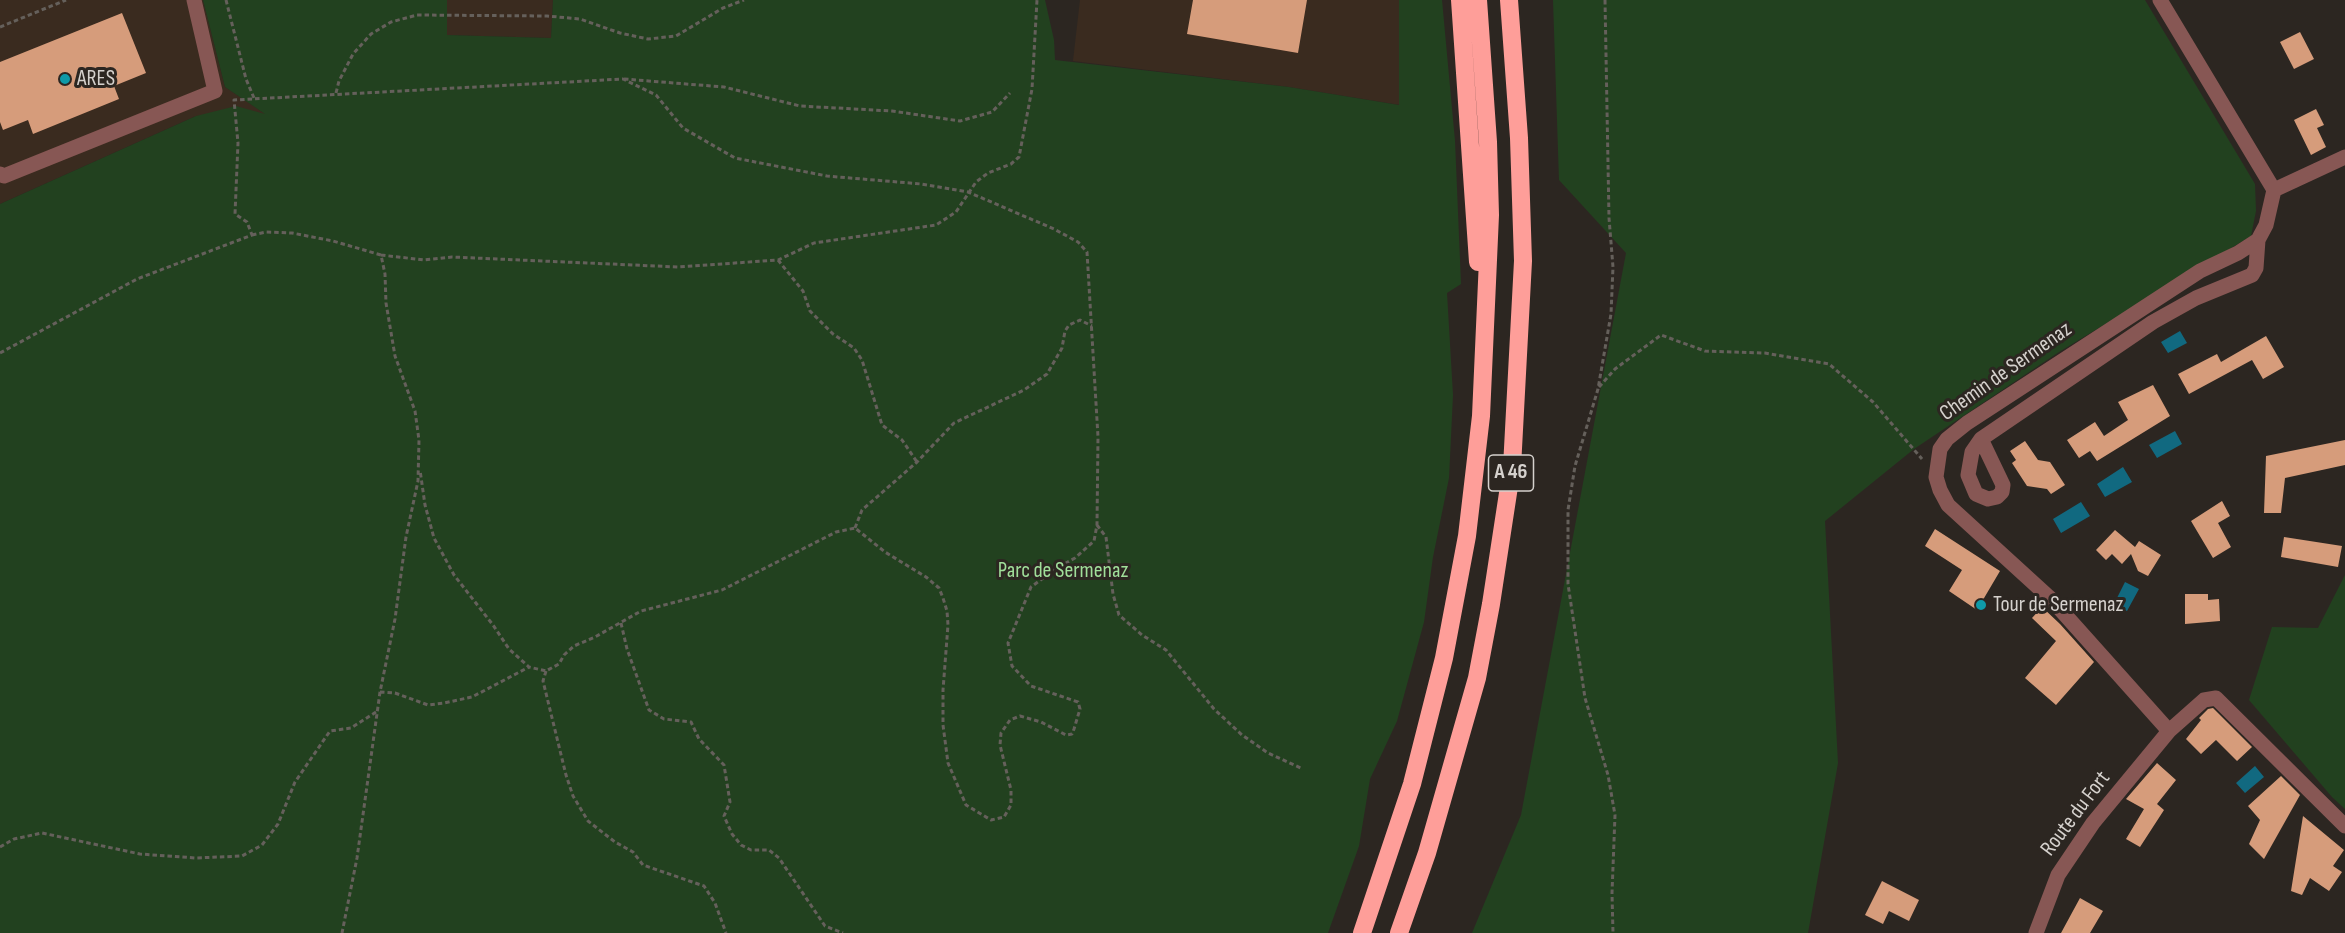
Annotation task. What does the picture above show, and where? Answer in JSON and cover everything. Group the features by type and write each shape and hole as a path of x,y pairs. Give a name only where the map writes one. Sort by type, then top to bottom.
{"highway":[{"path":"1460,0 1484,359"},
{"name":"A 46","path":"1362,933 1412,784 1455,607 1467,536 1476,463 1484,359 1490,215 1488,142 1478,0"},
{"name":"A 46","path":"1399,933 1433,832 1477,678 1495,583 1512,467 1523,261 1519,138 1509,0"}],"street":[{"path":"0,174 4,176 215,91 194,0"},
{"path":"2160,0 2274,190 2345,157"},
{"name":"Chemin de Sermenaz","path":"1982,439 2153,322 2196,298 2253,275 2256,268 2258,240 2266,225 2274,190"},
{"name":"Chemin de Sermenaz","path":"1936,467 1940,449 1947,439 1967,423 2191,277 2258,240"},
{"path":"1936,467 1940,490 1948,505 2051,599 2169,731 2204,700 2216,699 2345,826"},
{"name":"Route du Fort","path":"2036,933 2058,874 2092,823 2169,731"}],"path":[{"path":"0,27 66,0"},
{"path":"226,0 246,79 254,98"},
{"path":"336,93 352,54 371,34 391,22 417,15 547,16 580,19 620,33 648,39 676,36 723,8 744,0"},
{"path":"0,353 137,279 252,235 266,232 292,233 333,241 381,255 424,260 452,257 678,267 778,260 814,243 936,225 956,212 968,192 988,173 1011,164 1019,157 1032,89 1037,0"},
{"path":"1605,0 1609,218 1613,267 1611,314 1598,389 1575,466 1568,510 1568,584 1585,698 1608,775 1616,815 1612,893 1613,933"},
{"path":"252,235 248,222 235,214 238,143 234,100 622,79 724,87 800,106 892,111 960,121 992,112 1010,93"},
{"path":"622,79 656,95 683,128 735,158 827,176 921,184 968,192 1054,229 1078,242 1087,252 1098,437 1097,525 1094,541 1075,558 1031,587 1008,643 1012,666 1031,686 1078,702 1080,709 1072,734 1066,735 1041,722 1020,716 1010,720 1001,733 1000,745 1011,789 1011,805 1004,817 991,820 966,805 948,763 943,725 948,625 947,611 939,588 926,577 885,552 855,528"},
{"path":"381,255 395,356 415,411 425,505 434,538 454,575 509,649 529,667 546,671 560,664 564,655 574,646 640,611 722,590 836,532 855,528"},
{"path":"778,260 803,291 810,311 833,334 854,348 862,360 882,424 902,440 917,462"},
{"path":"855,528 862,510 917,462 954,423 1024,390 1047,374 1062,348 1065,331 1069,325 1080,320 1092,326"},
{"path":"1598,389 1615,369 1661,335 1705,351 1765,353 1829,364 1873,402 1928,465 1936,467"},
{"path":"342,933 357,858 380,692 395,619 406,537 420,470"},
{"path":"1097,525 1106,537 1113,594 1119,615 1142,635 1166,650 1214,709 1242,735 1268,753 1303,769"},
{"path":"621,623 627,649 649,710 664,719 691,722 699,739 724,765 730,802 724,816 732,834 741,845 751,850 769,850 779,858 825,926 843,933"},
{"path":"380,692 395,693 428,705 444,703 472,697 529,667"},
{"path":"546,671 543,681 566,775 573,796 588,821 615,842 633,852 643,865 704,886 715,903 726,933"},
{"path":"0,847 14,839 42,833 140,854 196,858 242,856 262,845 278,824 295,782 330,731 351,728 378,711"}],"shaded area":[{"path":"0,0 203,0 225,87 267,115 196,116 0,204"},
{"path":"447,0 553,0 551,38 446,35"},
{"path":"1080,0 1399,0 1400,105 1289,87 1073,61"}],"green space":[{"name":"Parc de Sermenaz","path":"203,0 447,0 447,35 551,38 553,0 1045,0 1054,40 1055,60 1289,87 1399,105 1399,0 1442,0 1455,141 1461,284 1447,293 1453,395 1449,478 1433,557 1424,622 1397,721 1370,779 1359,846 1328,933 0,933 0,204 196,116 236,106 265,114 225,87"},
{"path":"1553,0 2145,0 2255,184 2256,211 2251,236 2059,352 1914,449 1825,521 1838,763 1808,933 1472,933 1521,815 1626,253 1559,180"},
{"path":"2345,575 2345,809 2332,797 2249,700 2272,627 2318,628"}],"water":[{"path":"2180,331 2187,343 2168,353 2161,342"},
{"path":"2175,431 2182,444 2157,458 2149,445"},
{"path":"2123,467 2132,482 2105,497 2097,484"},
{"path":"2081,502 2090,516 2061,533 2053,519"},
{"path":"2125,582 2139,589 2127,611 2114,604"},
{"path":"2255,766 2264,777 2245,793 2236,783"}],"building":[{"path":"1193,0 1307,0 1298,53 1187,34"},
{"name":"ARES","path":"122,13 146,73 114,86 119,99 33,134 28,120 3,130 0,122 0,62"},
{"path":"2300,32 2314,59 2294,69 2280,42"},
{"path":"2316,109 2324,125 2317,128 2326,147 2311,155 2294,120"},
{"path":"2266,336 2284,367 2263,379 2252,360 2189,394 2178,374 2217,354 2221,362"},
{"path":"2153,385 2170,416 2097,461 2090,451 2079,458 2067,440 2095,422 2104,436 2128,420 2118,402"},
{"path":"2345,440 2345,465 2285,478 2281,513 2264,513 2266,456"},
{"path":"2025,441 2038,460 2050,462 2065,485 2051,494 2047,489 2027,486 2012,463 2016,460 2010,451"},
{"path":"2222,501 2230,516 2218,523 2231,547 2213,558 2191,521"},
{"path":"1935,529 2000,571 1977,610 1949,591 1962,570 1925,546"},
{"path":"2115,530 2135,547 2139,541 2161,555 2148,576 2138,571 2131,554 2122,564 2112,554 2106,560 2096,550"},
{"path":"2284,537 2342,546 2338,567 2281,557"},
{"path":"2185,594 2208,594 2208,600 2219,599 2220,621 2185,624"},
{"path":"2042,607 2094,662 2056,705 2025,678 2056,641 2032,618"},
{"path":"2213,708 2252,747 2237,761 2216,740 2201,754 2186,739 2201,720 2199,718 2208,709"},
{"path":"2157,763 2176,780 2157,804 2164,810 2140,847 2126,839 2144,809 2126,799"},
{"path":"2281,776 2300,795 2264,859 2249,844 2260,820 2248,806"},
{"path":"2303,816 2344,850 2333,866 2342,872 2329,891 2310,878 2302,895 2291,891"},
{"path":"1882,881 1919,900 1909,921 1889,911 1883,924 1865,915"},
{"path":"2080,898 2103,911 2090,933 2061,933"}],"place":[{"name":"ARES","path":"65,79"},
{"name":"Tour de Sermenaz","path":"1981,605"}]}
